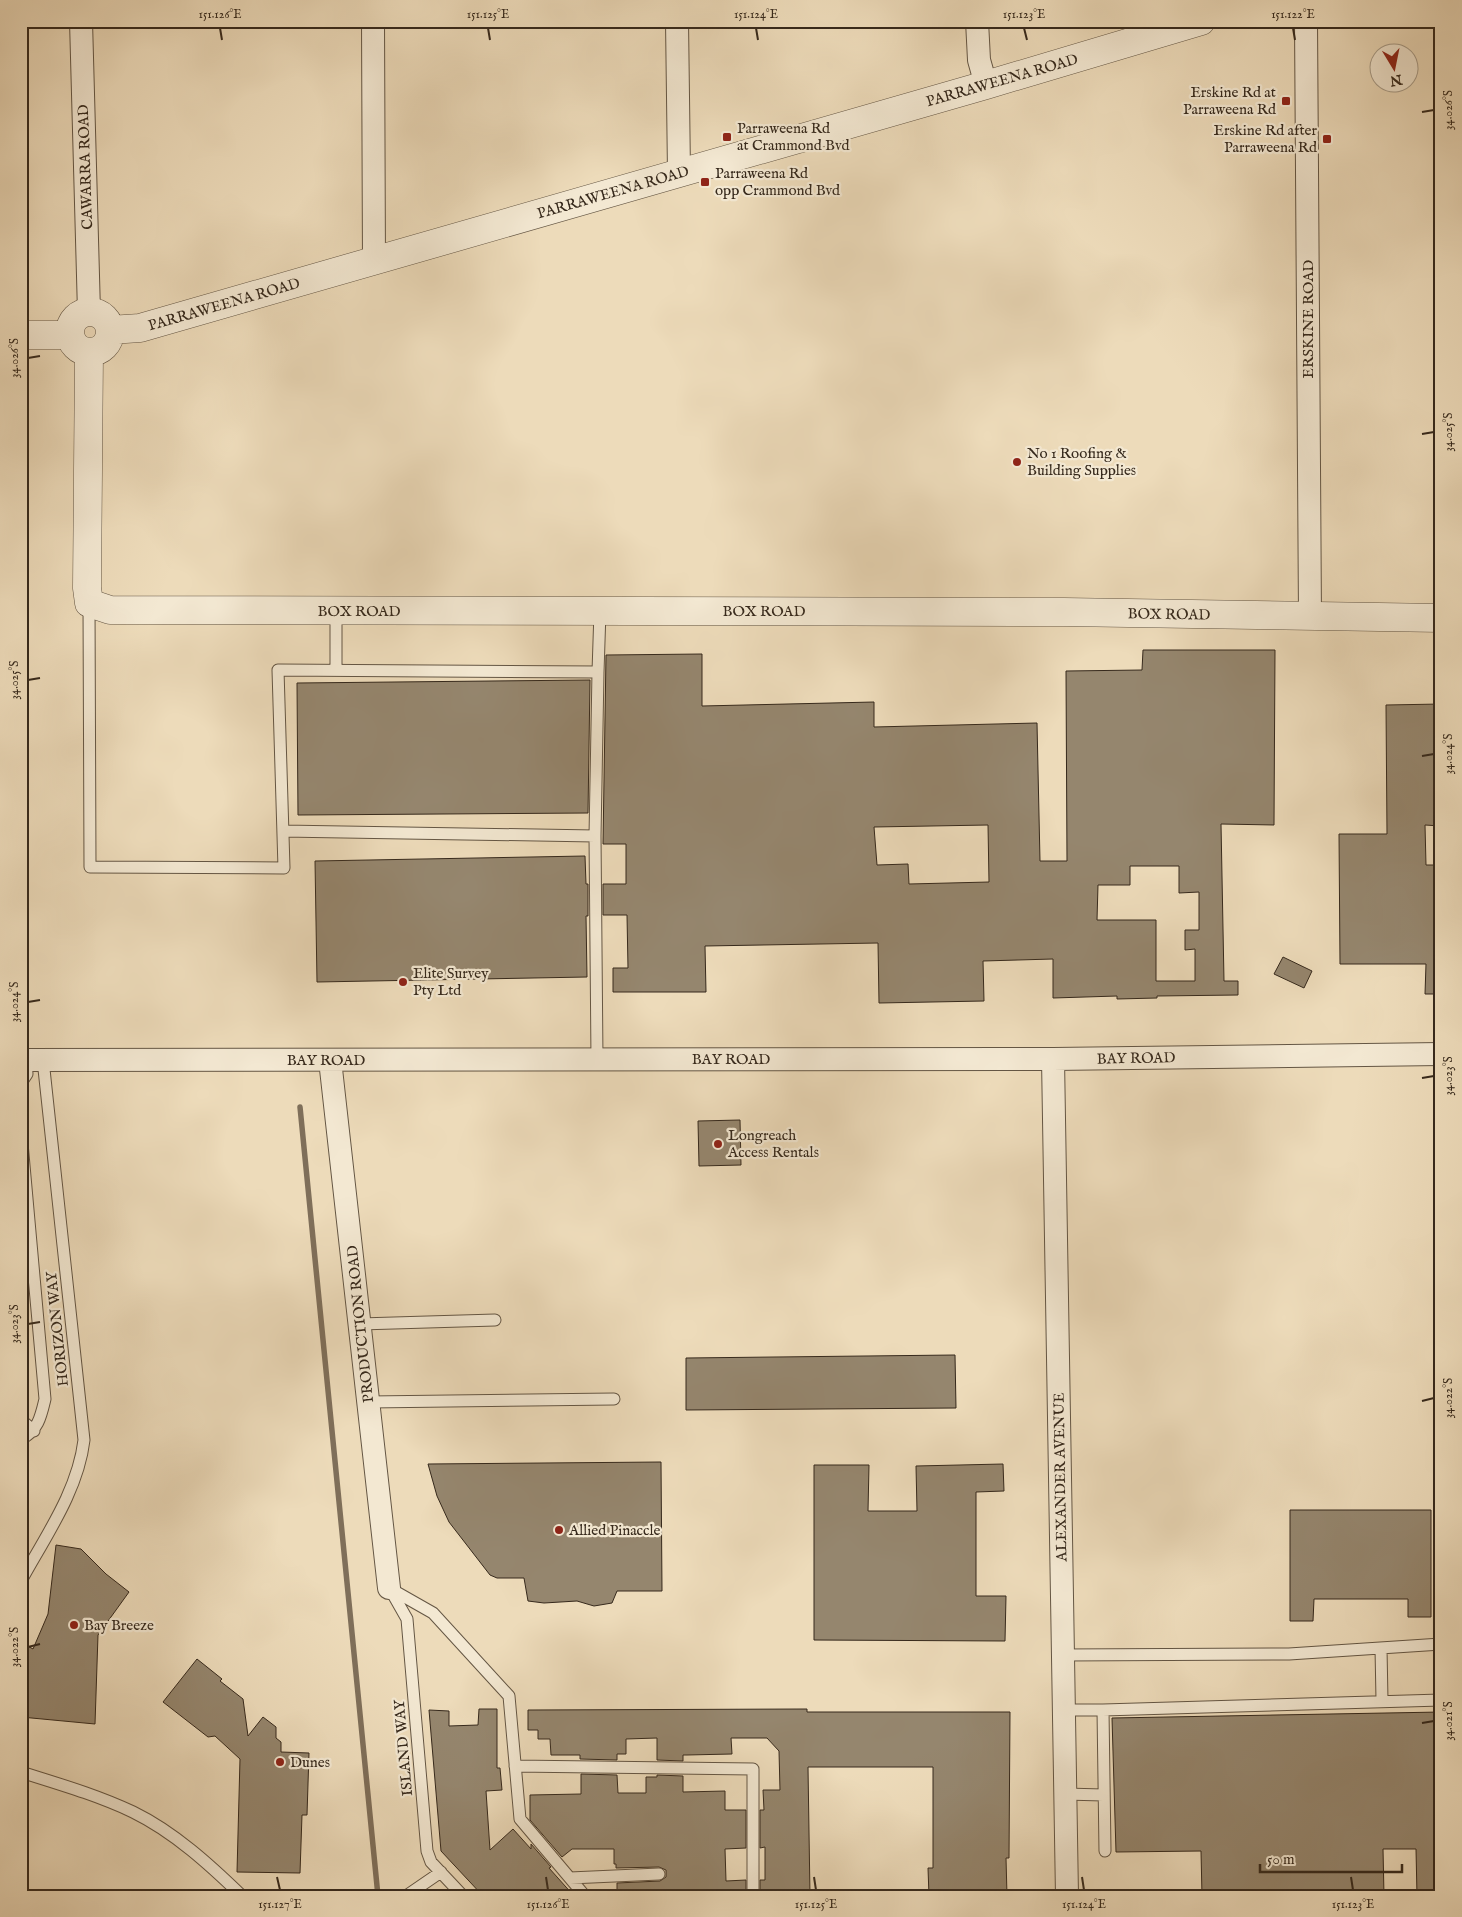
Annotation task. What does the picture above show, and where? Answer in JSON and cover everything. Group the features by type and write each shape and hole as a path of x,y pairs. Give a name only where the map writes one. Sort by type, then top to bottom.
{"street":[{"name":"CAWARRA ROAD","path":"81,21 89,312"},
{"path":"373,21 374,260"},
{"path":"677,21 679,173"},
{"path":"977,21 980,60 986,85"},
{"name":"PARRAWEENA ROAD","path":"110,330 140,328 986,85 1201,21"},
{"name":"ERSKINE ROAD","path":"1306,21 1310,617"},
{"path":"21,335 79,344 96,352 102,348 110,337 110,330 108,324 100,315 89,312 76,317 72,322 79,344 89,603"},
{"name":"BOX ROAD","path":"89,603 110,610 1055,612 1441,618"},
{"name":"BAY ROAD","path":"30,1060 1053,1059 1441,1054"},
{"name":"ALEXANDER AVENUE","path":"1053,1059 1067,1896"},
{"name":"PRODUCTION ROAD","path":"330,1060 389,1588"}],"lane":[{"path":"89,603 90,867 284,868 278,670 598,672"},
{"path":"336,611 336,670"},
{"path":"597,1059 595,836 600,611"},
{"path":"283,831 595,836"},
{"path":"21,1083 27,1074 30,1060"},
{"name":"HORIZON WAY","path":"21,1581 70,1491 82,1458 84,1440 30,1060"},
{"path":"21,1132 25,1226 45,1398 40,1420 30,1435 21,1439"},
{"path":"360,1324 495,1320"},
{"path":"369,1402 614,1399"},
{"path":"21,1420 34,1430"},
{"path":"389,1588 433,1613 509,1696 520,1819 585,1896"},
{"name":"ISLAND WAY","path":"389,1588 407,1619 427,1851 432,1862 463,1896"},
{"path":"1063,1655 1289,1654 1441,1644"},
{"path":"1381,1648 1382,1700"},
{"path":"1064,1710 1382,1700 1441,1700"},
{"path":"1103,1710 1104,1851"},
{"path":"515,1766 753,1769 753,1896"},
{"path":"21,1772 74,1788 134,1813 172,1836 242,1896"},
{"path":"1065,1794 1103,1794"},
{"path":"406,1896 441,1872"},
{"path":"570,1878 659,1874"}],"building":[{"path":"1143,650 1275,650 1274,825 1221,824 1224,981 1238,981 1238,995 1157,996 1157,998 1117,999 1117,996 1053,998 1053,959 983,961 984,1001 879,1003 878,943 705,946 706,992 613,992 613,968 628,968 627,915 603,915 603,884 626,884 626,844 603,844 606,655 702,654 702,706 874,702 874,727 1037,723 1040,861 1067,861 1066,671 1142,670","holes":["988,825 989,882 909,884 908,864 877,865 874,827","1130,866 1179,866 1179,893 1199,892 1199,930 1185,930 1185,950 1195,949 1195,981 1156,981 1156,920 1097,920 1098,885 1130,885"]},
{"path":"590,680 588,813 298,815 297,683"},
{"path":"1441,704 1441,826 1425,825 1426,865 1441,865 1441,994 1425,994 1426,964 1340,964 1339,834 1387,834 1386,705"},
{"path":"585,856 586,884 588,884 588,916 586,916 587,977 317,982 315,861"},
{"path":"1283,957 1312,971 1304,988 1274,974"},
{"path":"740,1120 741,1165 699,1166 698,1121"},
{"path":"955,1355 956,1408 686,1410 686,1358"},
{"name":"Allied Pinaccle","path":"661,1462 662,1591 617,1591 612,1603 594,1606 577,1601 544,1603 528,1601 524,1578 497,1578 490,1575 449,1522 437,1496 428,1464"},
{"path":"1003,1464 1004,1491 976,1492 976,1596 1006,1596 1005,1641 814,1640 814,1465 869,1465 868,1511 917,1511 916,1466"},
{"path":"1290,1510 1431,1510 1431,1617 1408,1617 1408,1599 1314,1599 1313,1621 1290,1621"},
{"name":"Bay Breeze","path":"56,1545 81,1549 106,1574 129,1592 98,1635 95,1724 21,1717 21,1656 26,1645 33,1649 48,1614"},
{"name":"Dunes","path":"197,1659 222,1679 220,1681 243,1699 248,1736 263,1717 276,1727 276,1738 281,1742 281,1752 309,1753 307,1815 302,1815 300,1873 237,1872 240,1759 215,1736 208,1737 163,1702"},
{"path":"479,1709 497,1709 497,1768 500,1768 502,1790 486,1791 490,1850 513,1829 531,1849 531,1844 574,1896 483,1896 441,1851 429,1710 449,1711 449,1726 478,1725"},
{"path":"807,1709 807,1712 1010,1712 1009,1858 1006,1858 1007,1896 929,1896 928,1868 933,1868 933,1767 808,1767 810,1896 760,1896 760,1880 765,1880 765,1847 760,1848 760,1810 764,1810 763,1790 780,1790 779,1751 767,1738 731,1738 732,1754 683,1755 683,1761 657,1760 657,1738 626,1739 626,1754 617,1754 617,1760 580,1759 580,1755 551,1755 550,1739 538,1739 538,1730 528,1730 528,1710"},
{"path":"1441,1712 1441,1896 1417,1896 1416,1849 1383,1849 1384,1896 1202,1896 1201,1851 1116,1852 1112,1718"},
{"path":"581,1774 617,1775 618,1793 646,1793 646,1777 657,1777 657,1775 683,1776 683,1792 725,1791 725,1810 746,1810 746,1848 725,1849 726,1881 746,1880 746,1896 617,1896 617,1883 660,1881 666,1877 666,1870 659,1867 616,1868 616,1864 614,1864 614,1849 572,1849 562,1857 530,1820 530,1795 581,1794"}],"waterway":[{"path":"300,1107 378,1896"}],"place":[{"name":"Erskine Rd at Parraweena Rd","path":"1286,101"},
{"name":"Parraweena Rd at Crammond Bvd","path":"727,137"},
{"name":"Erskine Rd after Parraweena Rd","path":"1327,139"},
{"name":"Parraweena Rd opp Crammond Bvd","path":"705,182"},
{"name":"No 1 Roofing & Building Supplies","path":"1017,462"},
{"name":"Elite Survey Pty Ltd","path":"403,982"},
{"name":"Longreach Access Rentals","path":"718,1144"},
{"name":"Allied Pinaccle","path":"559,1530"},
{"name":"Bay Breeze","path":"74,1625"},
{"name":"Dunes","path":"280,1762"}]}
